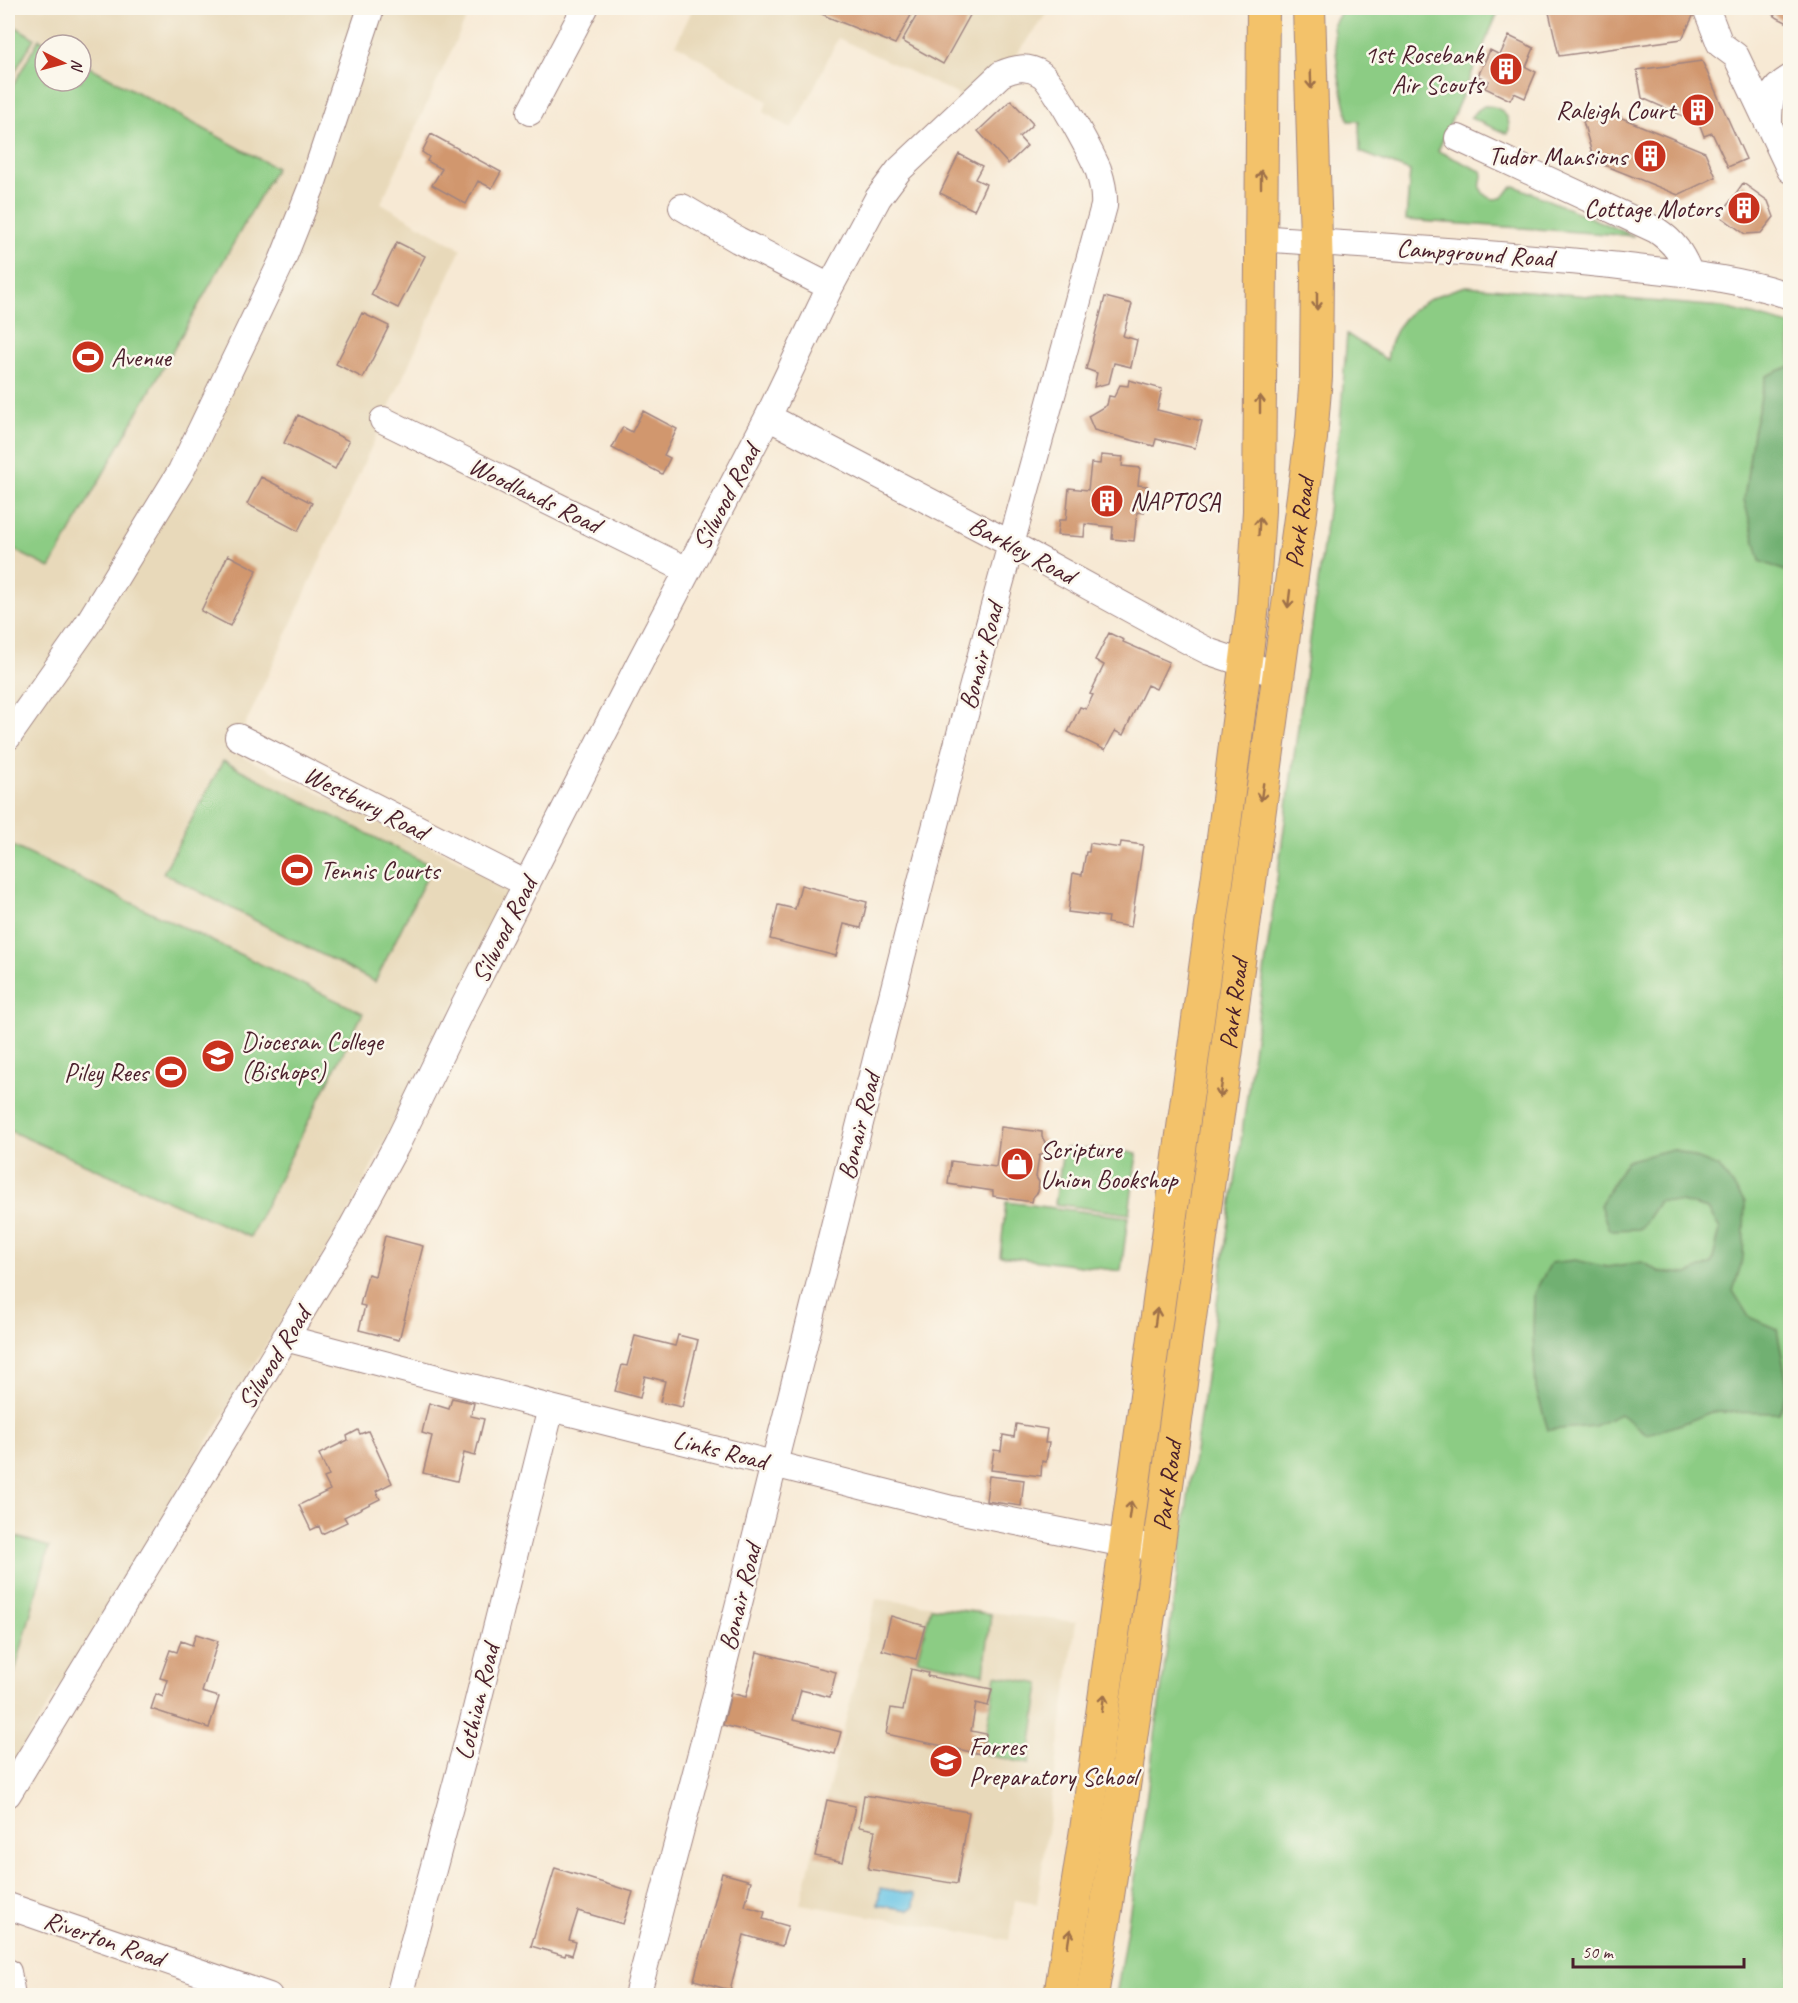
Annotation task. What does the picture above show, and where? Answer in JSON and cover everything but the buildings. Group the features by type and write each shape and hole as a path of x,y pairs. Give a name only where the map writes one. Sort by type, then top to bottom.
{"main road":[{"name":"Park Road","path":"1060,1995 1082,1853 1224,831 1253,605 1259,511 1263,8"},
{"name":"Park Road","path":"1092,1995 1111,1879 1279,675 1312,417 1316,377 1317,242 1309,8"}],"street":[{"path":"8,737 87,625 181,471 282,261 311,188 371,8"},
{"path":"530,112 585,8"},
{"path":"1706,8 1720,44 1736,56 1791,170"},
{"name":"Bonair Road","path":"637,1995 705,1738 919,887 1104,206 1105,195 1097,169 1050,81 1026,68 1012,69 1001,74"},
{"name":"Silwood Road","path":"8,1794 334,1258 397,1144 464,1006 687,570 768,417 830,287 878,198 899,170 1001,74"},
{"path":"1769,124 1769,101 1777,88 1791,78"},
{"path":"1458,138 1656,230 1669,238 1676,246 1690,274"},
{"path":"682,207 738,240 830,287"},
{"name":"Campground Road","path":"1260,238 1568,260 1690,274 1788,291"},
{"name":"Barkley Road","path":"768,417 1011,544 1194,644 1210,652 1279,675"},
{"name":"Woodlands Road","path":"383,420 687,570"},
{"name":"Westbury Road","path":"238,737 527,884"},
{"name":"Links Road","path":"285,1338 952,1509 1110,1541 1157,1548"},
{"name":"Lothian Road","path":"399,1995 473,1720 551,1408"},
{"name":"Riverton Road","path":"8,1906 269,1995"},
{"path":"8,1972 12,1995"}],"shaded area":[{"name":"Diocesan College (Bishops)","path":"8,8 471,8 381,203 461,249 233,752 515,887 342,1225 271,1337 8,1772"},
{"path":"693,8 1052,8 1001,74 970,102 838,38 806,104 791,129 764,112 767,101 676,44"},
{"name":"Forres Preparatory School","path":"876,1599 1076,1622 1037,1904 1015,1900 1009,1940 800,1904"}],"green space":[{"path":"1343,8 1500,8 1438,151 1481,171 1481,189 1488,197 1495,199 1502,197 1515,186 1634,236 1406,220 1410,171 1360,152 1359,121 1349,121 1339,77 1333,26"},
{"path":"8,22 33,37 33,40 8,84"},
{"name":"Avenue","path":"33,50 33,93 93,93 93,69 276,168 50,568 8,547 8,95"},
{"path":"1484,106 1496,108 1504,113 1508,122 1508,134 1470,118"},
{"path":"1466,286 1722,307 1790,325 1790,1995 1116,1996 1137,1866 1183,1532 1239,1154 1340,423 1347,334 1387,360 1390,344 1396,331 1413,310 1437,296"},
{"path":"1790,366 1790,573 1760,561 1744,500 1753,432 1766,376"},
{"name":"Tennis Courts","path":"223,761 432,866 375,982 163,873"},
{"name":"Piley Rees","path":"8,844 363,1013 250,1237 8,1130"},
{"path":"1065,1148 1123,1151 1137,1154 1129,1214 1055,1204"},
{"path":"1673,1149 1719,1167 1745,1202 1743,1258 1733,1291 1749,1317 1777,1329 1788,1389 1779,1413 1711,1412 1682,1424 1647,1434 1620,1414 1595,1426 1548,1430 1536,1389 1533,1334 1534,1293 1551,1263 1575,1260 1607,1267 1642,1262 1660,1272 1688,1274 1712,1263 1720,1229 1708,1209 1681,1202 1659,1201 1641,1229 1609,1230 1600,1205 1626,1161"},
{"path":"1006,1202 1128,1217 1121,1271 1000,1256"},
{"path":"8,1534 49,1547 8,1697"},
{"path":"931,1607 991,1614 984,1674 917,1659"},
{"path":"996,1675 1040,1684 1029,1764 983,1754"}],"water":[{"path":"880,1888 914,1894 914,1907 909,1910 878,1905"}],"place":[{"name":"1st Rosebank Air Scouts","path":"1506,69"},
{"name":"Raleigh Court","path":"1698,110"},
{"name":"Tudor Mansions","path":"1650,156"},
{"name":"Cottage Motors","path":"1744,208"},
{"name":"Avenue","path":"88,357"},
{"name":"NAPTOSA","path":"1107,501"},
{"name":"Tennis Courts","path":"297,870"},
{"name":"Diocesan College (Bishops)","path":"218,1056"},
{"name":"Piley Rees","path":"171,1072"},
{"name":"Scripture Union Bookshop","path":"1017,1164"},
{"name":"Forres Preparatory School","path":"946,1761"}]}
